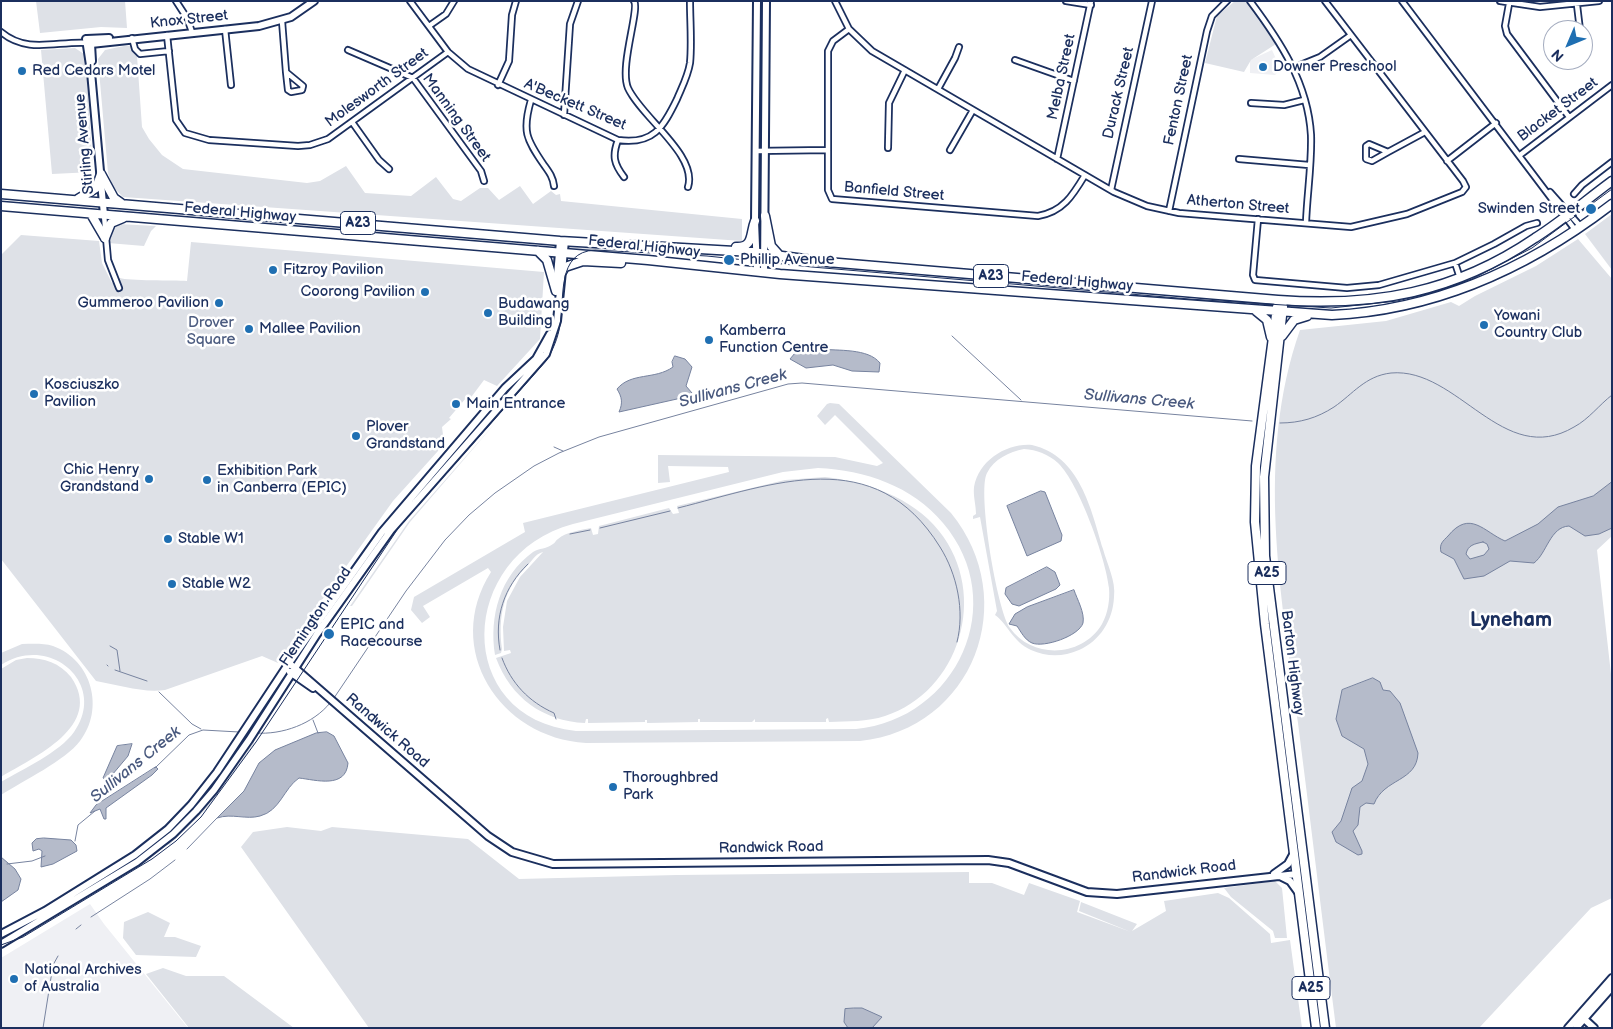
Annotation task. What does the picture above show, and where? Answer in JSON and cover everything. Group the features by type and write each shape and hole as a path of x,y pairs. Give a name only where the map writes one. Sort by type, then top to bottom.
{"highway":[{"path":"75,200 92,192 98,185 101,174"},
{"path":"101,174 114,198 121,204"},
{"name":"A23","path":"1281,300 1364,302 1411,294 1460,279 1503,259 1612,181"},
{"name":"Federal Highway","path":"1,194 562,241 760,253 827,262 1281,300"},
{"name":"A23","path":"1314,315 1387,310 1451,294 1496,276 1554,245 1612,204"},
{"name":"Federal Highway","path":"1,206 638,259 761,272 1314,315"},
{"path":"91,214 105,238"},
{"path":"765,216 771,246 781,256"},
{"path":"105,238 111,223 125,217"},
{"path":"697,248 707,244 746,246 751,240 755,221"},
{"path":"538,251 547,260 556,291"},
{"path":"562,272 565,267 583,261 624,263 638,259"},
{"name":"Barton Highway","path":"1281,300 1264,477 1265,556 1301,871 1325,1028"},
{"name":"A25","path":"1254,310 1267,320 1276,341 1294,320 1314,315"},
{"name":"Barton Highway","path":"1276,341 1256,466 1255,522 1265,624 1295,851 1301,871 1299,898 1316,1028"}],"main road":[{"name":"Knox Street","path":"87,41 225,29 282,21 298,13 314,1"},
{"path":"757,1 755,221 761,272"},
{"path":"760,253 765,216 766,1"},
{"name":"Stirling Avenue","path":"87,41 104,215"},
{"name":"Flemington Road","path":"1,944 137,862 173,834 214,790 294,671 390,520 505,388 541,352 549,338 554,319 562,241"},
{"name":"Flemington Road","path":"1,934 45,911 150,844 192,805 287,666 390,530 546,354 557,321 562,272 561,254"},
{"name":"Randwick Road","path":"287,666 325,695 507,850 553,864 988,860 1009,862 1087,892 1117,894 1301,871"},
{"path":"1273,875 1288,864 1295,851"},
{"path":"1273,875 1282,876 1290,881 1299,898"},
{"path":"1580,1022 1612,978"},
{"path":"1568,1028 1580,1022 1612,987"},
{"path":"1580,1022 1594,1028"}],"street":[{"path":"176,1 192,32"},
{"name":"A'Beckett Street","path":"410,1 448,52 476,75 618,140 645,139 660,129"},
{"path":"429,26 446,14 454,1"},
{"path":"498,85 509,61 512,15 516,1"},
{"path":"564,115 570,24 578,1"},
{"path":"634,1 637,9 628,45 627,86 689,169 691,178 688,187"},
{"path":"660,129 666,122 688,71 690,1"},
{"name":"Atherton Street","path":"836,1 849,30 872,51 1111,190 1137,202 1169,211 1351,227 1407,214 1459,194 1464,190 1465,185 1325,1"},
{"path":"1066,1 1091,3"},
{"name":"Durack Street","path":"1111,190 1152,1"},
{"name":"Fenton Street","path":"1169,211 1207,30 1212,16 1226,1"},
{"path":"1250,1 1278,38 1294,68 1304,100 1310,133 1306,223"},
{"path":"1411,1 1404,3 1578,229"},
{"path":"1500,1 1509,4 1540,7 1577,5 1599,1"},
{"name":"Melba Street","path":"1057,159 1091,3"},
{"path":"1509,4 1505,26 1507,34 1570,117"},
{"path":"1577,5 1579,20"},
{"path":"282,21 286,72 289,91 302,90 303,86 286,72"},
{"path":"225,29 231,85"},
{"name":"Banfield Street","path":"849,30 833,41 828,52 828,190 832,199 1038,216 1052,212 1064,205 1071,198 1085,174"},
{"path":"1,32 11,40 30,46 87,41"},
{"name":"Molesworth Street","path":"167,34 176,120 182,130 189,136 257,144 305,146 328,139 448,52"},
{"path":"1294,68 1320,57 1351,35"},
{"path":"132,38 135,49 140,54 169,51"},
{"path":"938,89 955,58 959,46"},
{"name":"Manning Street","path":"348,50 413,78 480,171 484,181"},
{"path":"1015,60 1074,81"},
{"path":"888,148 889,103 905,70"},
{"name":"Blacket Street","path":"1520,155 1612,84"},
{"path":"531,100 525,123 526,134 551,174 554,186"},
{"path":"1251,102 1284,105 1304,100"},
{"path":"950,150 973,110"},
{"path":"352,122 379,160 389,169"},
{"path":"1447,161 1496,123"},
{"path":"1388,152 1369,144 1366,146 1366,159 1372,161 1425,132"},
{"path":"618,140 614,152 614,161 624,177"},
{"path":"756,151 828,150"},
{"path":"1239,159 1309,165"},
{"path":"1574,194 1582,185 1612,162"},
{"path":"104,215 108,260 118,288"},
{"path":"1258,219 1253,276 1255,280 1347,288 1379,285 1455,263 1529,224 1537,223"},
{"path":"1455,263 1460,279"}],"shaded area":[{"name":"Downer Preschool","path":"1272,50 1277,61 1275,62 1278,72 1275,75 1250,73 1250,60"},
{"path":"90,904 188,1028 1,1028 1,958"}],"green space":[{"path":"36,1 125,1 127,28 101,27 40,33"},
{"path":"1235,1 1245,1 1276,44 1251,60 1244,72 1205,63 1217,16"},
{"path":"130,46 137,56 142,127 162,155 183,169 307,183 320,181 346,166 365,193 411,196 436,177 453,199 461,201 480,188 488,188 499,200 520,186 533,204 551,191 556,195 560,194 561,201 742,219 742,241 123,197 113,187 108,173 98,59 105,50"},
{"path":"75,48 84,54 86,63 93,172 52,174 41,50"},
{"path":"1612,214 1612,270 1585,234"},
{"path":"118,224 156,226 151,231 144,246 108,243 113,227"},
{"name":"Exhibition Park in Canberra (EPIC)","path":"21,235 99,241 102,263 112,283 120,278 187,281 191,242 544,272 540,339 497,386 484,380 469,400 466,398 449,418 451,419 442,427 443,435 438,451 393,501 325,596 313,611 309,613 308,618 278,663 262,656 165,690 156,691 130,688 96,681 1,559 1,255"},
{"name":"Yowani Country Club","path":"1578,239 1612,279 1612,536 1597,550 1612,683 1612,898 1591,908 1479,1028 1336,1028 1279,575 1276,526 1275,476 1278,427 1286,378 1300,330 1386,321 1451,302 1459,306 1536,266"},
{"path":"570,247 662,250 745,257 595,249 580,253 566,250"},
{"path":"775,260 1266,304 775,262"},
{"path":"827,404 839,404 951,513 972,547 983,584 983,620 975,655 958,687 932,713 900,731 860,741 586,743 555,737 528,725 505,707 488,684 477,659 473,630 477,601 491,572 488,568 423,606 430,617 422,623 411,610 414,597 525,532 523,523 729,472 728,467 668,466 670,482 658,483 658,455 835,457 877,466 883,463 835,415 825,425 817,416","holes":["818,468 836,469 886,482 917,499 943,523 963,554 972,588 972,621 963,652 946,681 922,704 892,721 856,729 576,731 536,720 507,698 490,668 485,634 490,600 507,568 535,541 573,524 783,472"]},
{"path":"498,420 410,522 352,606 350,606 409,521"},
{"path":"1023,445 1032,445 1048,451 1062,460 1072,472 1081,486 1094,517 1112,579 1114,591 1113,606 1104,629 1086,646 1067,654 1049,655 1031,650 1019,642 995,615 997,611 980,517 973,519 973,516 976,514 974,487 982,469 988,461 1004,450","holes":["1018,450 1029,450 1050,457 1066,473 1083,504 1107,575 1109,602 1102,624 1093,635 1082,643 1070,648 1044,649 1031,645 1019,638 1010,628 1005,617 994,576 986,525 985,484 987,473 994,464 1008,454"]},
{"path":"825,477 872,487 902,500 928,519 939,531 954,556 962,584 964,611 959,639 948,664 932,686 911,704 885,716 857,721 829,722 828,718 826,722 755,722 755,719 752,722 700,722 700,719 698,719 698,722 647,723 647,720 645,720 645,722 588,723 588,719 586,719 585,723 555,718 542,712 530,705 510,685 496,658 511,653 510,650 504,651 503,627 507,601 520,577 543,552 536,556 518,576 507,595 502,615 502,649 501,653 495,655 494,626 496,612 499,598 512,573 533,552 551,546 557,539 574,532 591,528 593,535 598,534 599,526 669,508 673,514 679,513 677,506 785,480"},
{"path":"22,644 53,646 77,662 85,674 90,687 93,701 92,715 88,728 73,748 55,763 1,795 1,782 40,760 60,746 74,732 83,714 84,697 79,682 69,669 55,660 38,655 20,657 1,665 1,653"},
{"path":"27,658 51,662 67,672 79,695 79,710 72,725 61,738 31,760 1,777 1,669 16,660"},
{"path":"240,742 243,744 193,811 144,855 97,886 1,941 1,936 51,910 123,866 155,843"},
{"path":"253,742 255,743 208,807 169,845 210,801"},
{"path":"287,827 321,831 332,827 468,839 519,879 677,875 969,872 969,883 992,883 1024,895 1029,883 1080,901 1077,912 1131,932 1079,911 1081,902 1137,924 1132,931 1166,911 1164,901 1218,893 1229,898 1270,934 1271,943 1290,940 1302,1028 369,1028 241,847 253,832"},
{"path":"1275,881 1282,888 1287,938 1275,938 1273,931 1231,897 1224,888"},
{"path":"148,912 170,923 164,937 175,937 201,946 196,957 136,955 123,938 124,922"},
{"path":"163,968 186,976 224,976 294,1028 189,1028 146,974"}],"water":[{"path":"820,349 852,351 868,355 880,363 879,372 852,371 833,365 806,368 790,359 795,353"},
{"path":"675,356 685,359 692,367 686,386 692,393 677,399 619,412 621,400 617,389 629,380 666,371 673,367 672,362"},
{"path":"1612,482 1612,528 1599,534 1585,536 1569,526 1563,527 1557,531 1534,563 1510,561 1484,576 1464,579 1454,559 1441,552 1443,541 1463,524 1477,525 1505,541 1538,524 1558,507 1593,496","holes":["1483,542 1487,544 1489,549 1484,555 1470,559 1466,554 1472,545"]},
{"path":"1041,491 1045,492 1062,535 1061,541 1027,556 1007,506"},
{"path":"1047,567 1055,572 1060,585 1056,589 1019,606 1012,604 1005,594 1006,588"},
{"path":"1074,590 1082,611 1083,623 1080,628 1068,636 1044,644 1032,643 1025,638 1017,626 1009,624 1015,614 1027,607"},
{"path":"1373,678 1380,682 1383,690 1390,691 1400,703 1418,753 1412,770 1385,789 1374,804 1366,803 1360,807 1358,825 1353,831 1362,851 1362,854 1358,855 1336,842 1332,832 1341,821 1352,788 1362,781 1368,764 1364,749 1342,736 1336,719 1342,690"},
{"path":"327,732 334,736 348,763 342,777 329,781 299,778 267,813 255,817 228,816 217,818 244,791 259,763 275,750 316,733"},
{"path":"132,744 128,756 107,781 103,778 117,746"},
{"path":"156,767 158,769 152,775 106,808 106,819 104,819 100,809 90,813 96,805"},
{"path":"36,839 71,840 76,845 77,851 53,864 41,867 42,851 39,849 33,851 32,843"},
{"path":"1,857 15,869 21,879 18,890 1,902"},
{"path":"862,1008 882,1017 872,1028 848,1028 844,1022 845,1009"}],"waterway":[{"path":"952,336 1021,400"},
{"name":"Sullivans Creek","path":"1280,423 1301,421 1321,414 1334,407 1360,386 1374,378 1391,373 1415,375 1438,385 1503,427 1525,435 1549,436 1574,427 1612,395"},
{"name":"Sullivans Creek","path":"334,698 406,591 445,540 469,515 495,493 534,466 559,453 599,437 788,384 802,383 1252,421"},
{"name":"Sullivans Creek","path":"554,447 563,451"},
{"path":"678,508 750,489 786,482 821,479 854,482 885,493 914,514 940,547 946,558 955,581 960,605 957,642"},
{"path":"600,528 670,511"},
{"path":"570,534 590,530"},
{"path":"500,650 498,626 503,603 513,582 528,564"},
{"path":"110,646 117,650 120,671"},
{"path":"502,658 510,676 522,691 545,709 554,713 556,719"},
{"path":"115,670 147,681"},
{"path":"159,692 192,724 201,729"},
{"name":"Sullivans Creek","path":"256,733 276,732 296,727 315,717 330,703"},
{"path":"313,720 318,733"},
{"name":"Sullivans Creek","path":"155,768 189,735 203,730 239,732"},
{"name":"Sullivans Creek","path":"75,841 78,825 95,811"},
{"path":"187,849 217,818"},
{"name":"Sullivans Creek","path":"7,864 32,861 45,856"},
{"path":"91,917 150,879 175,860"},
{"path":"76,929 81,925"},
{"path":"43,1028 53,965 58,956"}],"tram line":[{"path":"1,945 23,937 152,859 176,841 201,817 256,742 399,527 546,361 555,344 559,330 563,290 568,267 574,259 583,253 595,250 707,256 812,267 1189,299 1331,308 1397,301 1431,293 1472,279 1532,248 1612,189"}],"place":[{"name":"Downer Preschool","path":"1263,67"},
{"name":"Red Cedars Motel","path":"22,71"},
{"name":"Swinden Street","path":"1591,209"},
{"name":"Phillip Avenue","path":"729,260"},
{"name":"Fitzroy Pavilion","path":"273,270"},
{"name":"Coorong Pavilion","path":"425,292"},
{"name":"Gummeroo Pavilion","path":"219,303"},
{"name":"Budawang Building","path":"488,313"},
{"name":"Yowani Country Club","path":"1484,325"},
{"name":"Mallee Pavilion","path":"249,329"},
{"name":"Kamberra Function Centre","path":"709,340"},
{"name":"Kosciuszko Pavilion","path":"34,394"},
{"name":"Main Entrance","path":"456,404"},
{"name":"Plover Grandstand","path":"356,436"},
{"name":"Chic Henry Grandstand","path":"149,479"},
{"name":"Exhibition Park in Canberra (EPIC)","path":"207,480"},
{"name":"Stable W1","path":"168,539"},
{"name":"Stable W2","path":"172,584"},
{"name":"EPIC and Racecourse","path":"329,634"},
{"name":"Thoroughbred Park","path":"613,787"},
{"name":"National Archives of Australia","path":"14,979"}],"district":[{"name":"Lyneham","path":"1511,621"}],"park label":[{"name":"Drover Square","path":"211,332"}]}
